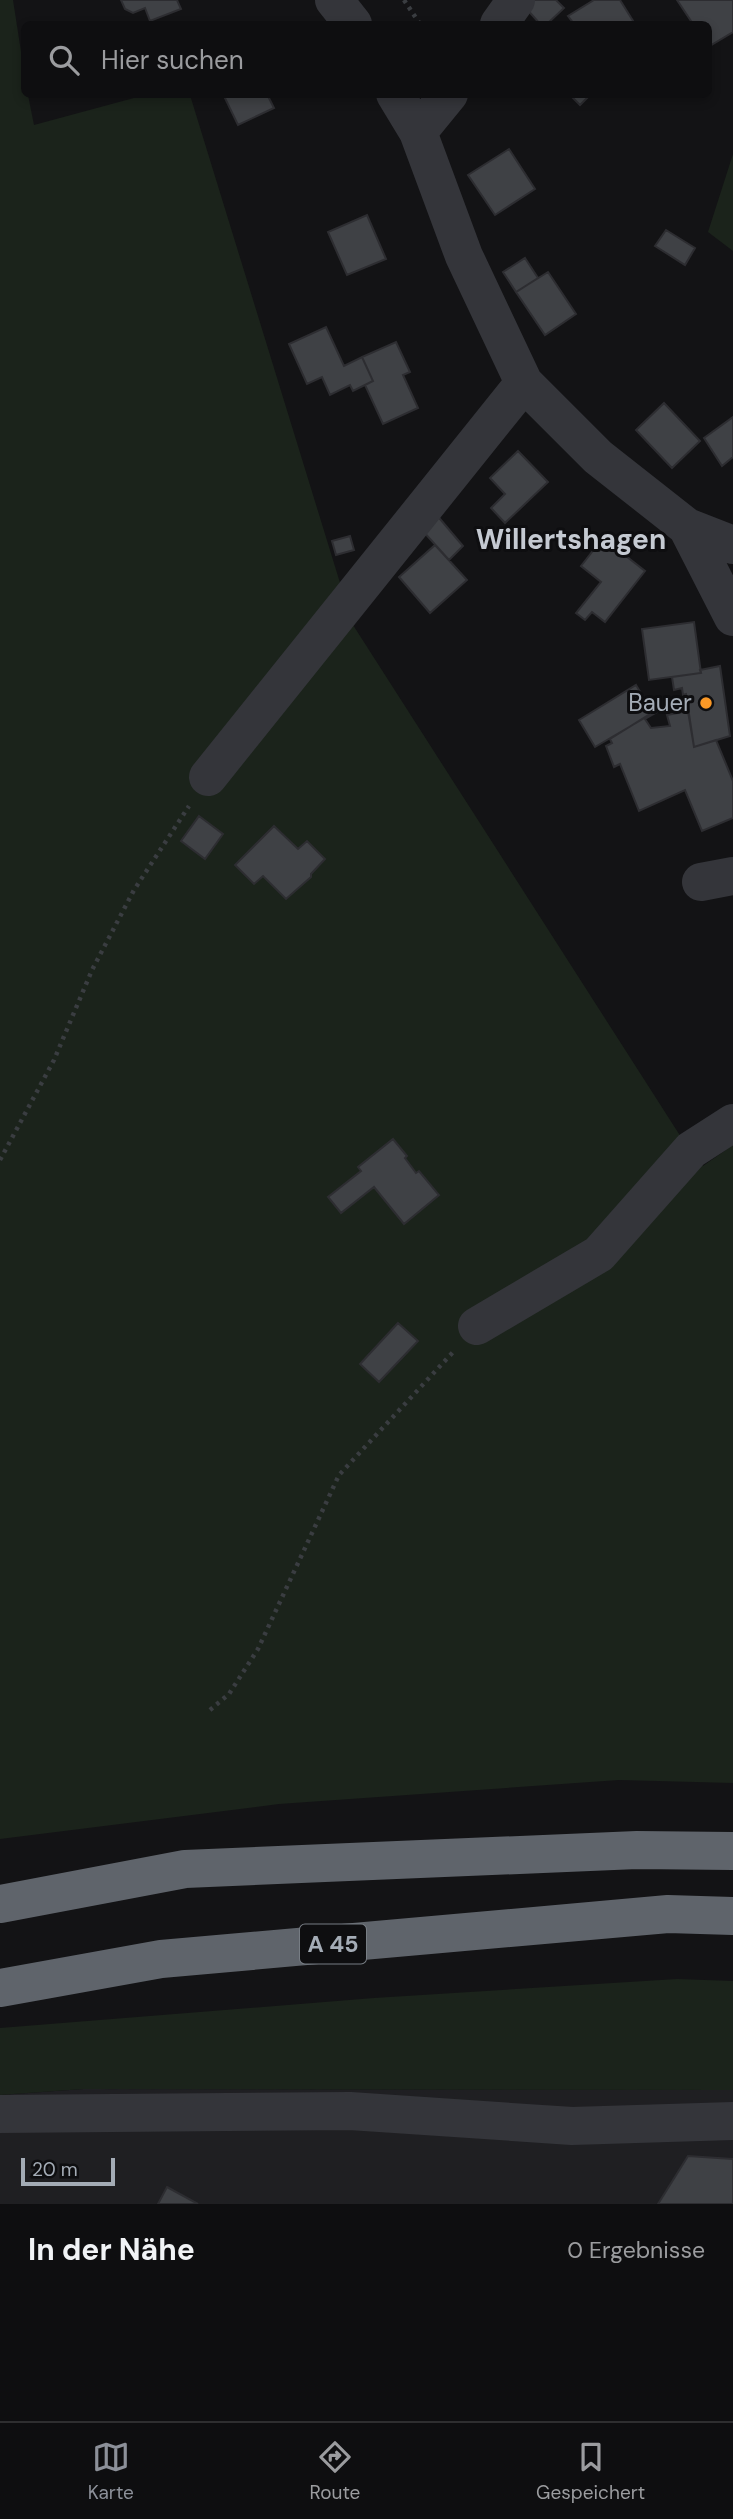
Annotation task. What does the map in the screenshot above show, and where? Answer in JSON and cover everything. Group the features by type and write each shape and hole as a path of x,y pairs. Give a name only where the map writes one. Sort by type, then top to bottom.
{"highway":[{"path":"0,1904 185,1869 638,1850 733,1851"},
{"name":"A 45","path":"0,1988 161,1959 668,1914 733,1916"}],"street":[{"path":"334,0 351,21"},
{"path":"501,21 516,0"},
{"path":"398,98 418,132 464,256 524,383 598,457 687,527 733,545"},
{"path":"418,132 446,98"},
{"path":"208,777 524,383"},
{"path":"687,527 733,617"},
{"path":"477,1326 600,1254 691,1150 733,1123"},
{"path":"0,2114 350,2111 572,2126 733,2121"}],"path":[{"path":"404,0 418,21"},
{"path":"0,1160 54,1060 92,970 134,890 208,777"},
{"path":"210,1710 229,1694 258,1649 339,1475 477,1326"}],"shaded area":[{"path":"0,0 13,0 21,52 21,98 29,98 34,125 134,98 191,98 353,625 688,1148 703,1166 733,1145 733,1783 619,1780 279,1804 0,1839"},
{"path":"733,154 733,251 708,232"},
{"path":"677,1979 733,1981 733,2090 83,2089 0,2095 0,2028 374,1998"},
{"path":"83,2089 733,2090 733,2204 0,2204 0,2095"}],"building":[{"path":"121,0 177,0 181,9 150,21 145,8 133,13 125,9"},
{"path":"532,0 556,0 564,8 550,21 537,21 525,7"},
{"path":"594,0 620,0 633,21 572,21 568,16"},
{"path":"677,0 733,0 733,32 712,45 712,21 691,21"},
{"path":"225,98 269,98 274,108 238,125"},
{"path":"573,98 587,98 580,105"},
{"path":"509,149 535,189 495,215 468,175"},
{"path":"367,215 386,259 347,275 328,232"},
{"path":"666,230 695,248 685,265 655,246"},
{"path":"525,258 538,278 516,292 503,272"},
{"path":"548,272 576,314 545,335 516,292"},
{"path":"326,327 344,366 362,357 373,381 353,391 350,385 330,395 322,377 307,384 289,344"},
{"path":"396,342 410,372 403,375 418,408 383,424 365,385 373,381 362,357"},
{"path":"664,403 700,441 672,468 636,430"},
{"path":"733,417 733,457 722,466 704,438"},
{"path":"518,451 548,482 505,523 491,508 505,494 490,478"},
{"path":"435,513 463,546 449,560 421,529"},
{"path":"350,536 354,550 336,555 332,541"},
{"path":"603,538 645,571 605,622 592,612 585,620 576,613 601,582 581,566"},
{"path":"435,545 467,580 430,613 399,577"},
{"path":"694,622 701,673 649,680 642,629"},
{"name":"Bauer","path":"720,666 730,736 694,747 686,694 683,695 682,688 674,690 672,677 701,673 700,670"},
{"path":"636,685 653,713 595,747 579,720"},
{"path":"688,711 694,747 716,740 733,781 733,818 702,831 685,790 639,811 620,764 614,767 606,746 612,743 610,739 657,712 645,719 651,728 670,726 667,715"},
{"path":"199,816 223,834 205,859 181,841"},
{"path":"274,826 298,849 307,841 325,859 311,877 286,899 263,876 254,884 235,865"},
{"path":"393,1139 416,1173 419,1171 439,1195 404,1224 374,1187 341,1213 328,1197 361,1171 358,1167"},
{"path":"398,1323 418,1341 379,1382 360,1364"},
{"path":"688,2156 733,2159 733,2204 658,2204"},
{"path":"167,2187 198,2204 158,2204"}],"place":[{"name":"Bauer","path":"706,703"}],"district":[{"name":"Willertshagen","path":"571,539"}]}
